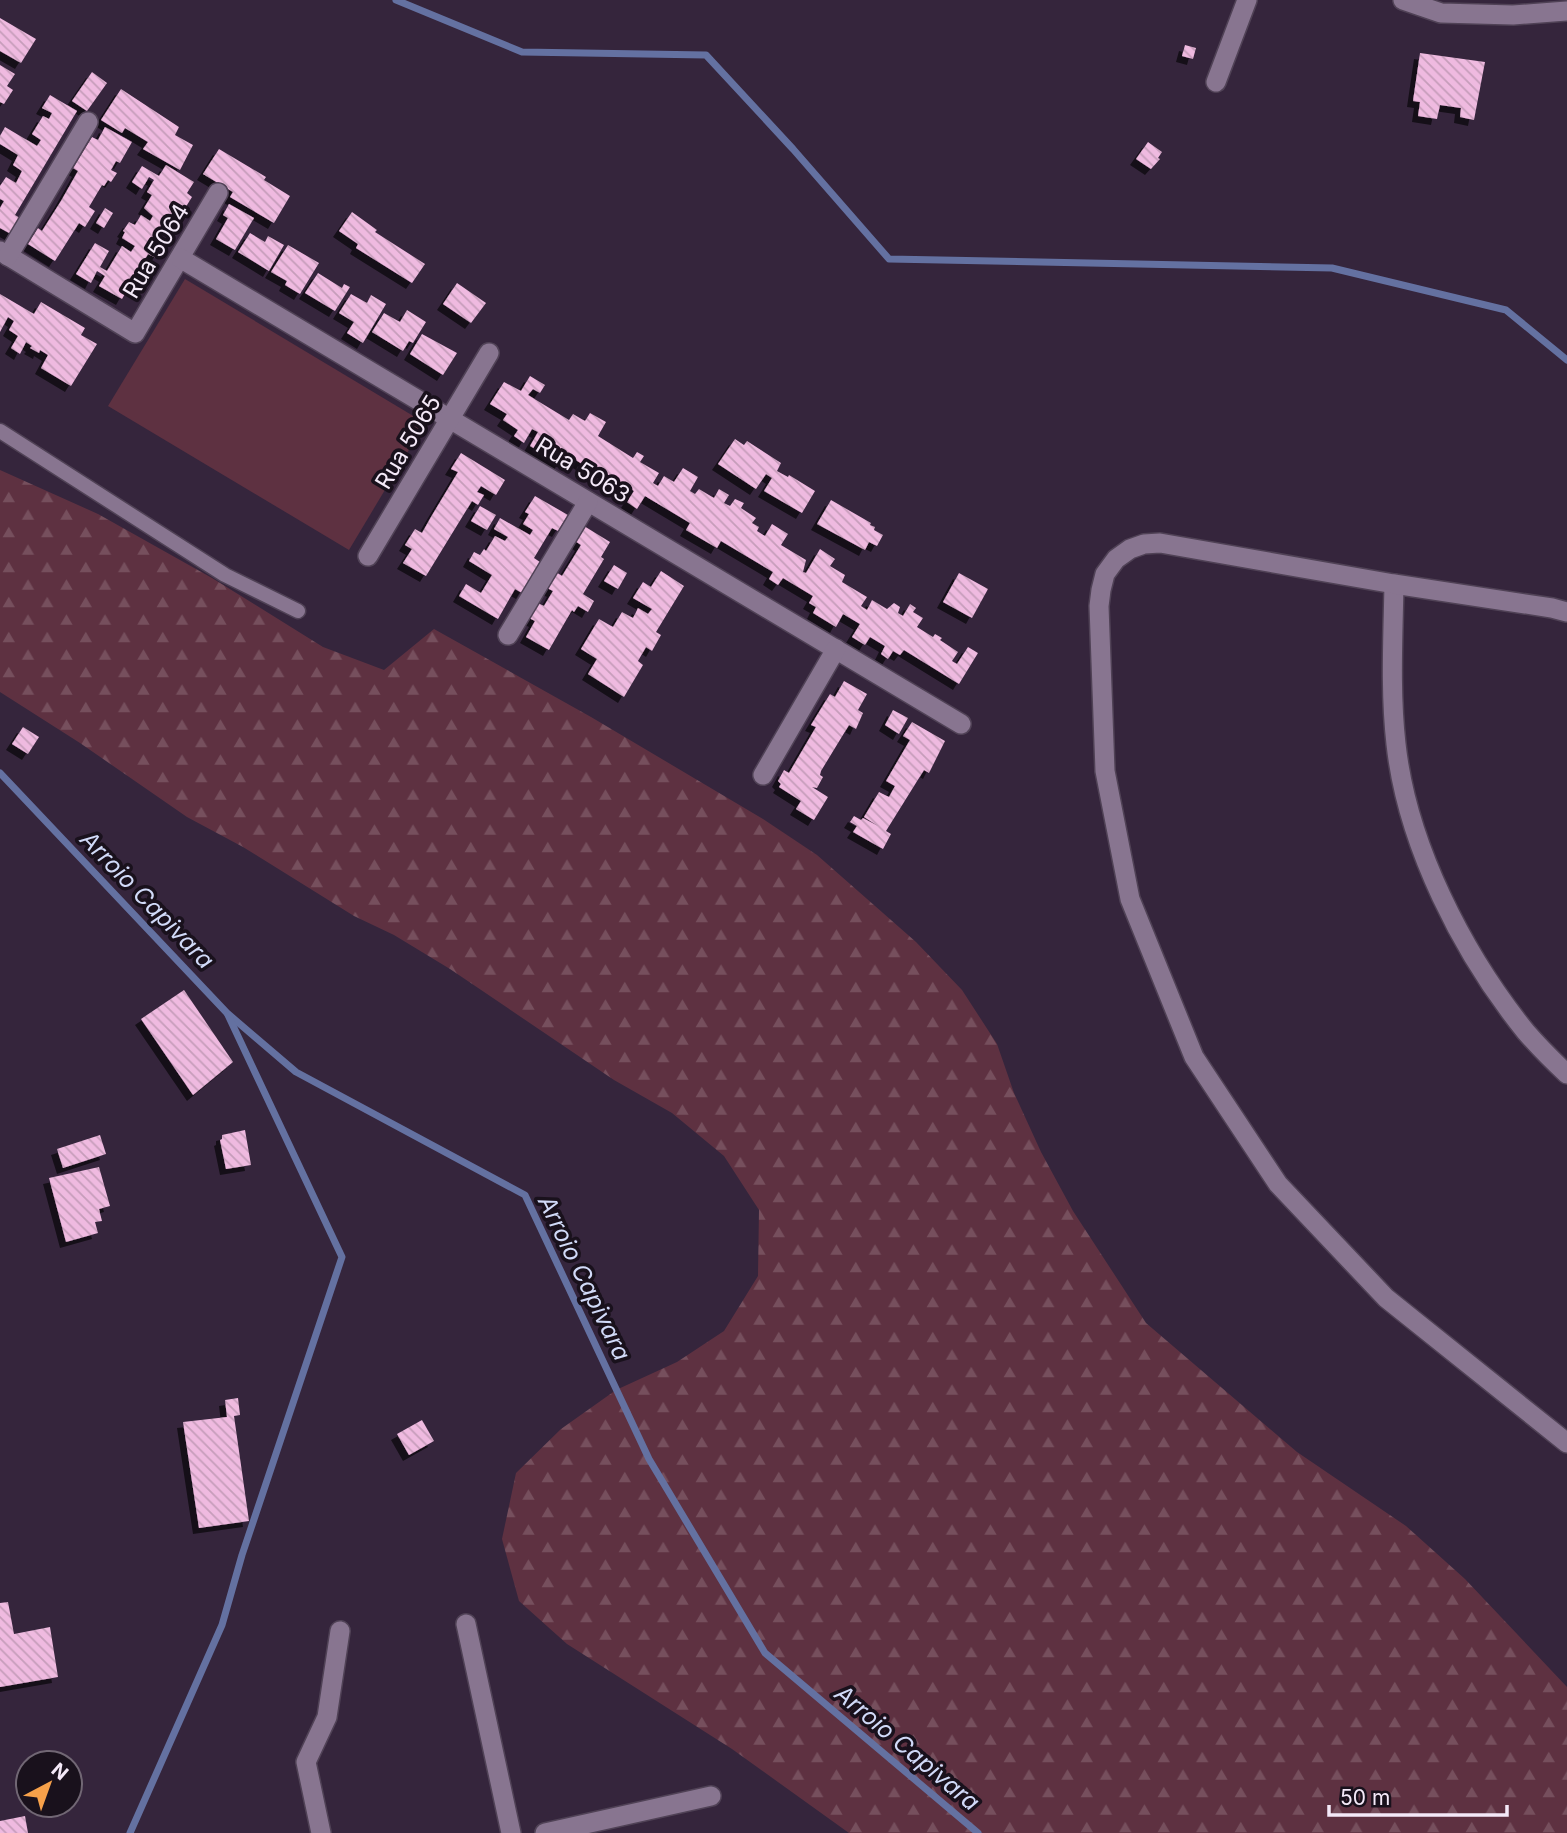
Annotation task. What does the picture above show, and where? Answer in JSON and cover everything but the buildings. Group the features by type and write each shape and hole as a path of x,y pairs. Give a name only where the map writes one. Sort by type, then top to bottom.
{"street":[{"path":"1216,82 1247,0"},
{"path":"1403,0 1441,13 1513,15 1567,11"},
{"path":"4,254 88,122"},
{"name":"Rua 5064","path":"4,254 135,333 218,193"},
{"name":"Rua 5063","path":"180,258 961,724"},
{"name":"Rua 5065","path":"368,556 489,353"},
{"path":"508,635 588,502"},
{"path":"1567,612 1160,543 1144,544 1130,549 1116,559 1105,574 1099,606 1105,771 1130,899 1194,1057 1278,1184 1386,1298 1567,1443"},
{"path":"1394,584 1392,679 1396,746 1406,797 1423,850 1444,900 1487,977 1528,1034 1567,1074"},
{"path":"763,775 836,649"},
{"path":"466,1624 511,1833"},
{"path":"321,1833 306,1762 327,1717 340,1631"},
{"path":"547,1833 710,1796"}],"lane":[{"path":"0,431 225,575 298,611"}],"green space":[{"path":"185,279 425,423 349,550 108,406"},
{"path":"0,470 98,514 212,578 323,647 384,670 434,629 591,717 763,819 817,855 916,942 962,990 997,1044 1014,1093 1041,1152 1073,1211 1146,1323 1297,1452 1406,1526 1465,1579 1567,1687 1567,1833 849,1833 732,1749 567,1644 519,1601 502,1539 516,1473 561,1429 616,1390 677,1362 724,1331 758,1276 759,1210 724,1156 672,1113 614,1080 450,969 394,935 354,916 243,847 187,817 0,692"}],"waterway":[{"path":"396,0 522,52 706,55 889,259 1332,268 1506,310 1567,360"},
{"name":"Arroio Capivara","path":"0,773 227,1013 296,1072 525,1195 649,1459 765,1653 978,1833"},
{"path":"130,1833 222,1625 242,1555 342,1257 228,1015"}]}
